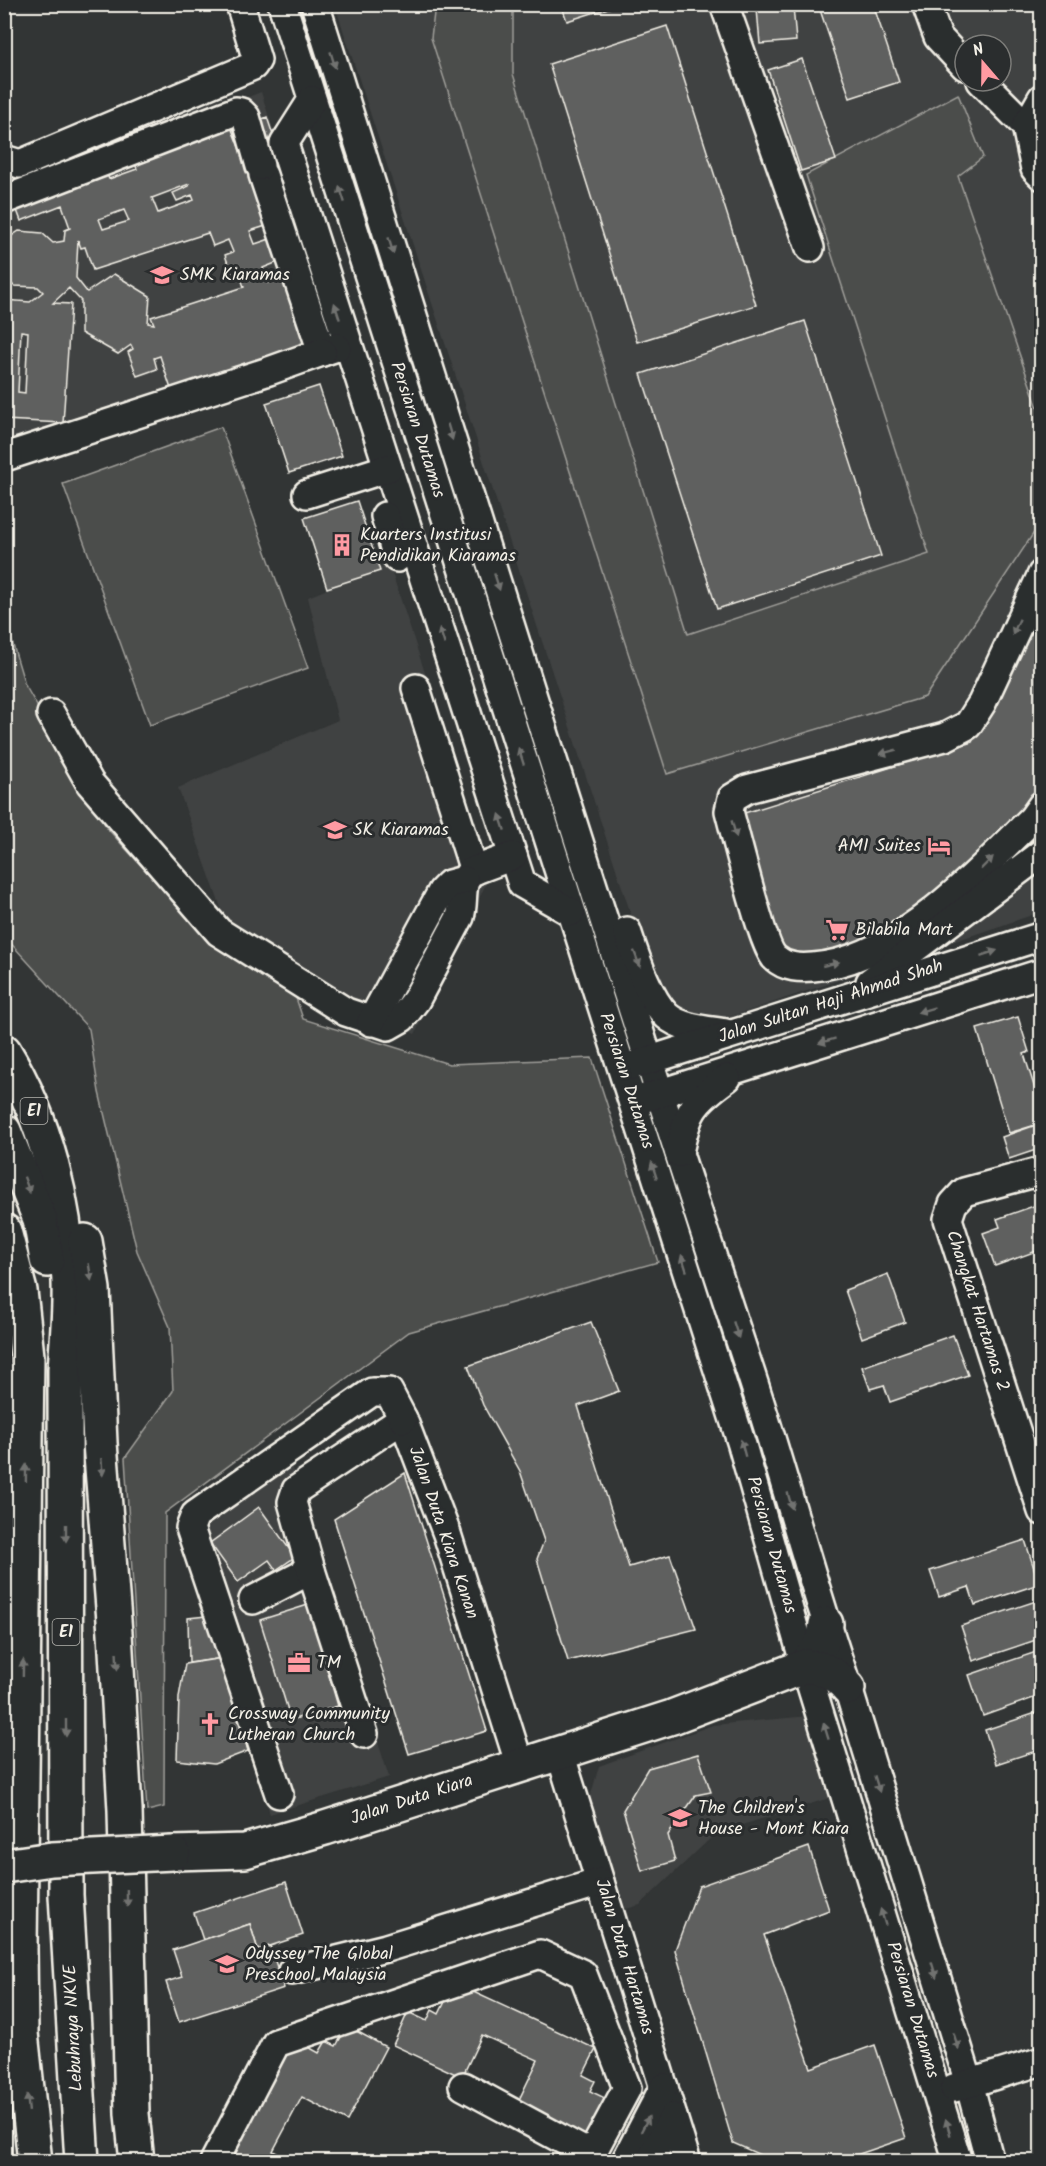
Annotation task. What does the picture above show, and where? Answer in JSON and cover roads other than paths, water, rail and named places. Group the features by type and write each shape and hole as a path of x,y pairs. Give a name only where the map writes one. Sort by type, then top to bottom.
{"main road":[{"name":"E1","path":"4,1051 29,1098 44,1137 64,1222 69,1284 65,1369"},
{"path":"4,1131 40,1220 65,1369"},
{"path":"53,1175 81,1215 93,1289 100,1443 115,1633 125,1810 132,2114 137,2162"},
{"path":"4,1231 20,1291 27,1381 21,2012 35,2162"},
{"path":"4,1337 27,1381"},
{"name":"Lebuhraya NKVE","path":"65,1369 66,1895 82,2162"},
{"path":"826,1624 823,1641 805,1666 823,1668 837,1676 848,1688"},
{"name":"Jalan Duta Kiara","path":"4,1866 52,1859 245,1851 518,1759 560,1754 672,1717 805,1666"}],"street":[{"path":"4,159 20,164 253,66 257,60 240,4"},
{"name":"Persiaran Dutamas","path":"282,4 742,1445 805,1666 958,2162"},
{"name":"Persiaran Dutamas","path":"315,4 679,1155 767,1425 826,1624 848,1688 969,2083 990,2162"},
{"path":"724,4 810,248"},
{"path":"927,4 938,37 953,53"},
{"path":"993,93 1026,126 1035,168 1041,177"},
{"path":"1026,126 1041,98"},
{"path":"312,100 284,144 334,348"},
{"path":"4,200 236,111 246,117 261,170 334,348 380,470 522,884 571,912"},
{"path":"4,454 8,456 334,348"},
{"path":"307,494 380,470"},
{"path":"380,470 397,558"},
{"path":"933,923 869,954 824,966 793,968 774,958 763,934 729,811 732,798 747,789 945,737 968,725 982,703 1041,574"},
{"path":"416,688 469,875"},
{"path":"51,714 90,783 219,932 346,1012 371,1022 442,891 449,884 513,856"},
{"path":"955,963 950,949 964,900 1032,819 1041,805"},
{"path":"570,811 611,886 640,968 668,1016 691,1027 733,1034"},
{"path":"849,997 933,923 964,900 1041,853"},
{"name":"Jalan Sultan Haji Ahmad Shah","path":"622,1069 1041,936"},
{"name":"Jalan Sultan Haji Ahmad Shah","path":"632,1102 1041,973"},
{"path":"679,1155 686,1120 702,1096 742,1068"},
{"name":"Changkat Hartamas 2","path":"1041,1171 964,1192 953,1204 948,1220 1041,1511"},
{"path":"279,1794 190,1528 195,1515 372,1392 389,1392 403,1419"},
{"name":"Jalan Duta Kiara Kanan","path":"364,1734 311,1570 292,1502 296,1490 403,1419 447,1534 518,1759"},
{"path":"253,1600 311,1570"},
{"name":"Jalan Duta Hartamas","path":"560,1754 687,2162"},
{"path":"292,1971 386,1947 600,1882"},
{"path":"214,2162 276,2043 540,1954 583,1974 627,2088 591,2155 463,2086"},
{"path":"938,2093 1032,2064"},
{"path":"980,2122 995,2095 1032,2064"},
{"path":"625,2162 664,2087"},
{"path":"649,2162 673,2117"}],"place":[{"name":"SMK Kiaramas","path":"162,275"},
{"name":"Kuarters Institusi Pendidikan Kiaramas","path":"342,545"},
{"name":"SK Kiaramas","path":"335,830"},
{"name":"AMI Suites","path":"939,846"},
{"name":"Bilabila Mart","path":"837,930"},
{"name":"TM","path":"299,1663"},
{"name":"Crossway Community Lutheran Church","path":"210,1724"},
{"name":"The Children's House - Mont Kiara","path":"680,1818"},
{"name":"Odyssey The Global Preschool Malaysia","path":"227,1964"}]}
